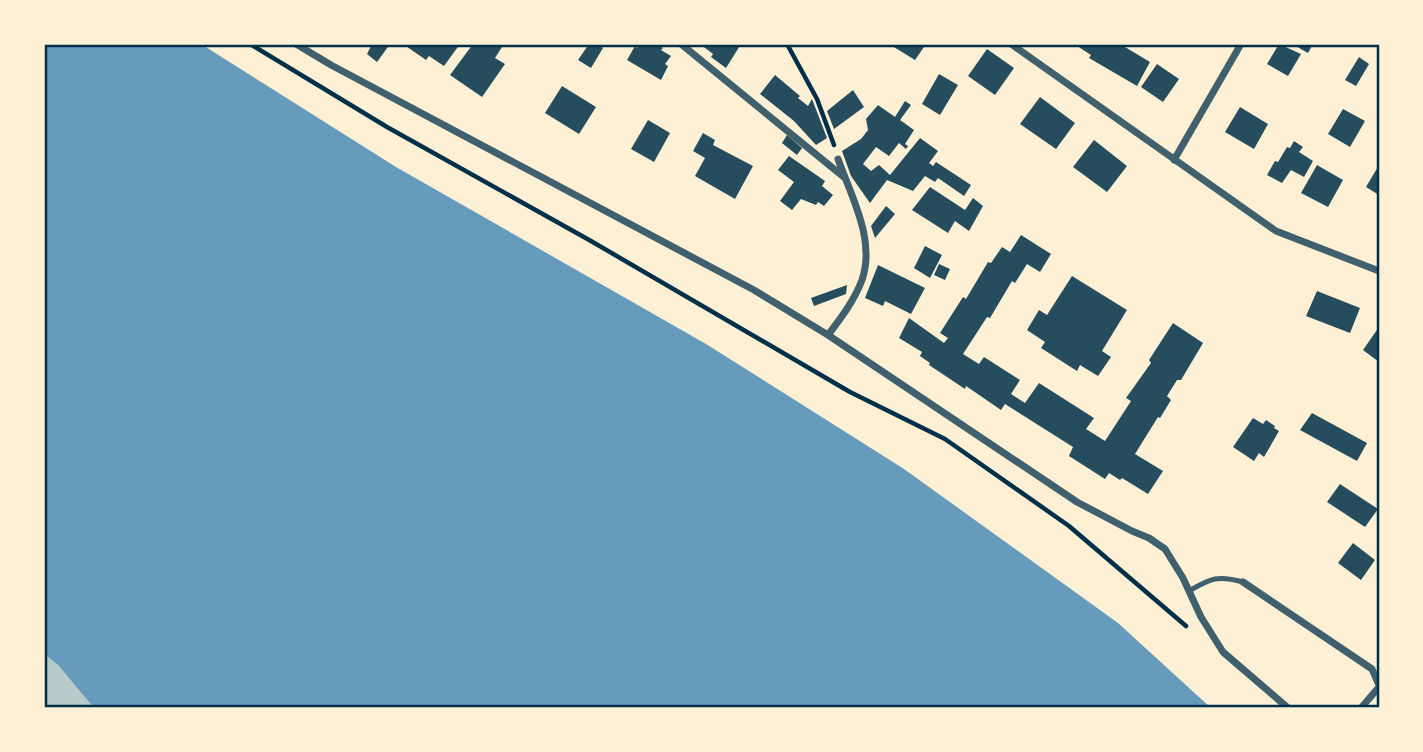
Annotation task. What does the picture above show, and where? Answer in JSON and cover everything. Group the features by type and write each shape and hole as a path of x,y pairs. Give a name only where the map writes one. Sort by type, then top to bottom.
{"street":[{"path":"296,44 754,290 828,335 1077,502 1149,538 1165,549 1223,652 1288,708"},
{"path":"681,44 845,178"},
{"path":"1011,44 1276,231 1379,271"},
{"path":"1174,160 1241,44"},
{"path":"828,335 848,308 863,278 866,250 864,231 838,159"},
{"path":"1243,582 1372,668 1379,686 1361,708"}],"lane":[{"path":"1189,591 1211,578 1226,577 1243,582"}],"path":[{"path":"250,44 387,127 591,241 850,392 945,439 1069,526 1182,621 1190,631"},
{"path":"787,44 826,117 838,159"}],"shaded area":[{"path":"44,654 58,665 94,708 44,708"}],"water":[{"path":"44,44 201,44 396,167 706,344 904,469 1118,623 1211,708 94,708 58,665 44,654"}],"building":[{"path":"372,44 390,44 377,62 367,54"},
{"path":"403,44 460,44 444,66 429,56 426,60"},
{"path":"473,44 498,44 502,47 495,58 505,64 482,97 450,75"},
{"path":"589,44 598,44 603,48 591,68 578,60"},
{"path":"640,44 656,44 671,56 665,64 668,66 661,80 627,60 635,46 637,48"},
{"path":"700,44 741,44 726,68"},
{"path":"889,44 926,44 915,60"},
{"path":"1074,44 1120,44 1150,62 1137,86 1089,58 1091,55"},
{"path":"1279,44 1301,54 1288,76 1267,64"},
{"path":"1292,44 1313,44 1308,53"},
{"path":"987,49 1014,68 995,95 968,76"},
{"path":"1359,57 1369,64 1356,86 1345,80"},
{"path":"1157,64 1179,79 1163,102 1141,87"},
{"path":"939,74 958,85 940,115 922,104"},
{"path":"775,75 808,106 812,99 827,138 816,145 794,121 760,94"},
{"path":"562,86 596,107 579,134 545,113"},
{"path":"853,90 864,107 834,129 827,111"},
{"path":"1040,97 1075,123 1056,149 1020,124"},
{"path":"905,101 911,105 900,120 914,130 905,144 908,146 906,149 899,143 889,156 876,147 863,164 871,171 879,165 890,175 920,138 938,151 929,163 933,166 936,162 971,185 964,196 938,178 935,182 925,176 913,191 887,180 870,203 851,176 842,151 861,139 868,130 866,119 878,105 895,117"},
{"path":"1240,107 1268,124 1254,149 1225,132"},
{"path":"1343,109 1365,121 1350,147 1328,134"},
{"path":"648,120 670,133 654,162 631,149"},
{"path":"703,133 715,140 713,145 753,166 735,199 695,176 705,158 693,151"},
{"path":"787,135 802,148 797,155 782,143"},
{"path":"1094,140 1127,166 1107,192 1073,167"},
{"path":"1294,141 1303,147 1299,152 1313,161 1304,177 1291,170 1282,183 1267,175 1275,161 1278,162"},
{"path":"789,156 825,181 822,186 833,195 824,206 801,199 792,210 780,201 794,182 778,170"},
{"path":"1317,165 1343,180 1328,207 1301,193"},
{"path":"1379,165 1379,195 1366,187"},
{"path":"930,187 965,210 973,198 983,206 969,231 955,221 948,233 912,210"},
{"path":"886,206 895,214 875,238 871,226"},
{"path":"1021,235 1051,254 1040,272 1027,264 1015,283 1012,281 990,318 987,317 963,354 979,364 984,357 1020,380 1011,394 1025,403 1039,383 1094,418 1086,429 1105,441 1131,401 1126,398 1151,363 1149,360 1173,323 1203,343 1181,380 1177,380 1167,396 1171,400 1135,454 1163,471 1148,494 1109,473 1105,479 1069,456 1073,447 1005,404 1001,410 966,386 965,389 929,365 930,363 920,356 922,352 899,338 909,318 944,343 948,338 940,333 963,297 966,299 988,262 991,263 1002,247 1010,252"},
{"path":"925,246 942,255 930,278 914,268"},
{"path":"939,264 950,269 945,280 934,275"},
{"path":"878,265 925,288 911,314 885,301 883,306 865,298"},
{"path":"1072,276 1127,310 1102,351 1111,357 1098,376 1080,365 1077,371 1041,348 1045,342 1027,330 1039,310 1047,315"},
{"path":"847,285 846,294 814,306 811,298"},
{"path":"1317,291 1360,308 1350,333 1306,316"},
{"path":"1379,327 1379,362 1363,350"},
{"path":"1312,413 1367,443 1357,461 1300,430"},
{"path":"1253,418 1263,424 1266,420 1279,431 1264,457 1259,453 1254,461 1233,447"},
{"path":"1340,484 1378,509 1365,527 1327,502"},
{"path":"1353,543 1375,560 1361,580 1338,563"}]}
